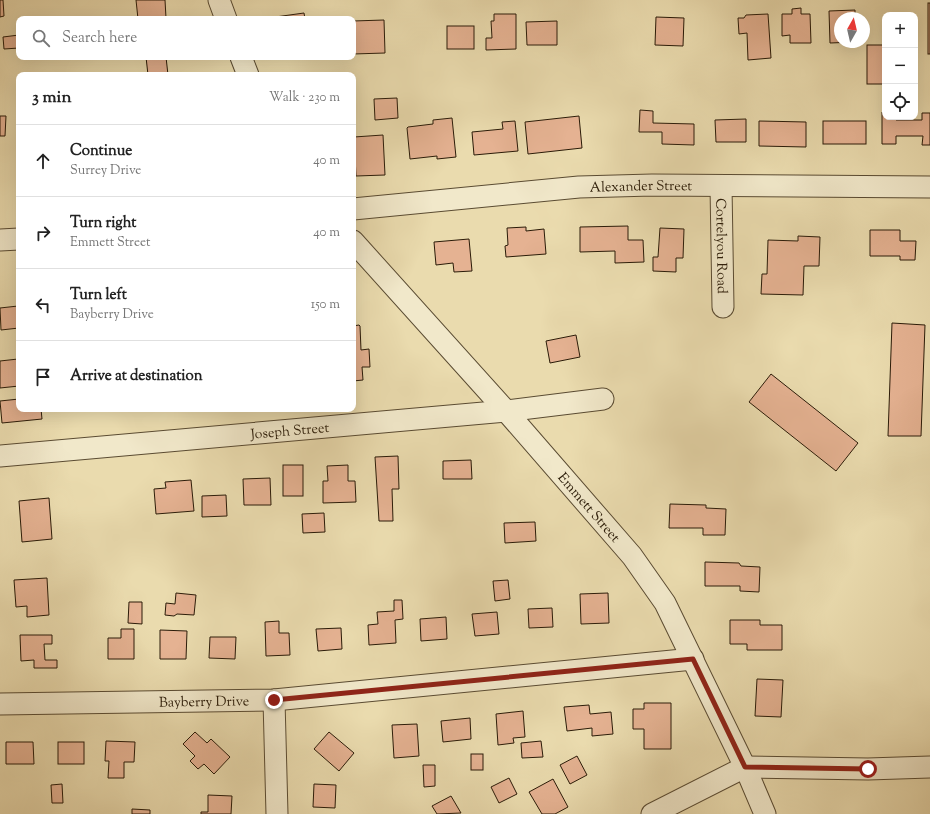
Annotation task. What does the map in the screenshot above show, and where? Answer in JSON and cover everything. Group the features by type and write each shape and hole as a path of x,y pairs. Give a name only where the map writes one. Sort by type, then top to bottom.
{"street":[{"path":"219,0 225,16"},
{"path":"242,60 247,72"},
{"name":"Alexander Street","path":"356,209 579,187 652,184 721,186 930,187"},
{"name":"Cortelyou Road","path":"721,186 723,307"},
{"path":"0,240 16,239"},
{"name":"Emmett Street","path":"356,244 506,411 632,556 665,603 745,767 765,814"},
{"name":"Joseph Street","path":"0,456 506,411 603,399"},
{"name":"Bayberry Drive","path":"0,704 274,700 693,659"},
{"path":"274,700 277,814"},
{"path":"652,814 745,767 868,769 930,767"}],"building":[{"path":"0,0 3,0 4,16 0,17"},
{"path":"136,0 165,0 166,16 138,16"},
{"path":"928,3 930,3 930,54 928,54"},
{"path":"801,8 801,14 810,14 811,43 790,43 790,35 782,36 782,14 792,14 792,9"},
{"path":"855,10 855,12 834,12 834,43 830,43 829,11"},
{"path":"304,13 304,16 282,16"},
{"path":"494,14 516,14 516,49 486,50 486,38 492,38 491,21 494,21"},
{"path":"768,14 771,58 748,60 747,33 739,34 738,18 744,18 746,15"},
{"path":"656,17 684,18 683,46 655,45"},
{"path":"384,20 385,53 356,54 356,21"},
{"path":"557,21 557,45 527,45 526,22"},
{"path":"447,26 474,26 474,49 447,49"},
{"path":"16,35 16,48 4,49 3,37"},
{"path":"870,45 882,45 882,84 867,84 867,48 870,48"},
{"path":"146,60 166,60 168,72 148,72"},
{"path":"397,98 398,118 375,120 374,99"},
{"path":"640,110 653,111 653,123 694,124 694,145 662,144 662,132 639,132"},
{"path":"922,113 930,113 930,145 922,145 923,136 896,136 896,144 882,144 882,120 922,120"},
{"path":"0,116 6,116 5,136 0,136"},
{"path":"579,116 582,148 528,154 525,122"},
{"path":"452,118 456,157 437,159 437,156 410,159 408,127 433,124 433,120"},
{"path":"746,119 746,142 716,142 715,120"},
{"path":"515,121 518,151 474,155 472,132 503,129 502,122"},
{"path":"759,121 806,122 806,147 759,146"},
{"path":"823,121 866,121 866,144 823,144"},
{"path":"383,135 385,175 356,176 356,137"},
{"path":"628,226 628,240 643,240 644,262 615,263 615,251 580,252 580,227"},
{"path":"526,227 526,231 544,229 546,254 506,257 505,246 508,245 507,228"},
{"path":"660,228 684,229 683,258 676,258 676,272 653,271 653,257 658,257"},
{"path":"870,230 900,230 900,241 916,241 915,260 900,260 900,256 870,256"},
{"path":"798,236 820,237 819,266 804,266 803,295 761,294 762,274 767,274 768,240 798,241"},
{"path":"469,239 472,271 454,272 453,263 436,265 434,242"},
{"path":"16,306 16,328 1,330 0,308"},
{"path":"892,323 925,325 921,436 888,436"},
{"path":"356,326 360,326 361,350 369,349 370,367 362,367 363,380 356,381"},
{"path":"576,335 580,357 550,363 546,341"},
{"path":"16,359 16,386 0,388 0,361"},
{"path":"771,374 858,443 836,471 749,402"},
{"path":"16,399 16,412 41,412 42,419 2,423 0,401"},
{"path":"398,456 399,489 392,489 393,521 379,521 375,457"},
{"path":"471,460 472,479 443,479 443,461"},
{"path":"283,465 303,465 303,496 283,496"},
{"path":"348,465 348,481 355,481 356,502 323,503 323,481 328,481 327,466"},
{"path":"270,478 271,505 244,505 243,479"},
{"path":"191,480 194,511 156,514 154,489 166,488 165,482"},
{"path":"226,495 227,516 202,517 202,496"},
{"path":"49,498 52,539 22,542 19,501"},
{"path":"670,504 706,505 706,508 726,509 725,535 703,535 703,528 669,528"},
{"path":"324,513 325,532 303,533 302,514"},
{"path":"535,522 536,541 505,543 504,523"},
{"path":"705,562 739,563 741,566 760,567 759,592 740,591 740,586 705,586"},
{"path":"47,578 49,615 27,617 27,606 16,607 14,580"},
{"path":"508,580 510,599 495,601 493,581"},
{"path":"176,593 196,595 194,615 165,615 166,603 175,604"},
{"path":"608,593 609,623 581,624 580,594"},
{"path":"394,600 402,600 403,619 395,620 396,643 369,645 368,625 378,624 377,612 394,611"},
{"path":"129,602 142,602 142,624 128,623"},
{"path":"552,608 553,627 529,628 528,609"},
{"path":"497,612 499,634 475,636 472,614"},
{"path":"446,617 447,639 421,641 420,619"},
{"path":"730,620 760,620 760,625 782,625 782,650 747,650 747,644 730,644"},
{"path":"279,621 279,633 289,633 290,655 266,656 265,622"},
{"path":"341,628 342,649 318,651 316,629"},
{"path":"121,629 134,629 134,659 108,659 108,638 121,638"},
{"path":"160,630 187,631 186,659 160,659"},
{"path":"20,635 52,635 52,644 44,644 45,660 57,660 57,668 34,668 34,660 21,661"},
{"path":"210,637 236,637 235,659 209,658"},
{"path":"757,679 783,680 781,717 755,716"},
{"path":"644,703 671,703 671,749 644,749 644,729 633,729 633,709 644,709"},
{"path":"589,705 590,714 611,712 613,734 592,736 592,728 567,731 564,707"},
{"path":"523,711 525,737 513,738 514,743 498,745 496,714"},
{"path":"470,718 471,739 443,742 441,721"},
{"path":"417,724 419,756 394,758 392,725"},
{"path":"195,732 207,743 211,739 230,757 214,774 204,764 198,769 190,761 195,756 183,744"},
{"path":"329,732 354,753 339,771 314,749"},
{"path":"106,741 135,742 134,762 124,762 124,778 108,778 109,761 105,761"},
{"path":"541,741 543,757 522,758 521,743"},
{"path":"6,742 33,742 34,764 6,764"},
{"path":"58,742 84,742 84,764 58,764"},
{"path":"471,754 483,754 483,770 471,770"},
{"path":"577,756 587,775 570,784 560,765"},
{"path":"423,765 435,765 435,786 424,787"},
{"path":"509,778 517,794 499,803 491,787"},
{"path":"553,779 568,807 555,814 542,814 529,792"},
{"path":"62,784 63,803 52,803 51,785"},
{"path":"314,784 336,785 335,808 313,807"},
{"path":"208,795 232,796 231,814 201,814 201,812 208,812"},
{"path":"451,796 461,813 437,814 432,806"},
{"path":"132,809 150,810 150,814 132,814"}],"route":[{"path":"274,700 693,659 745,767 868,769"}]}
